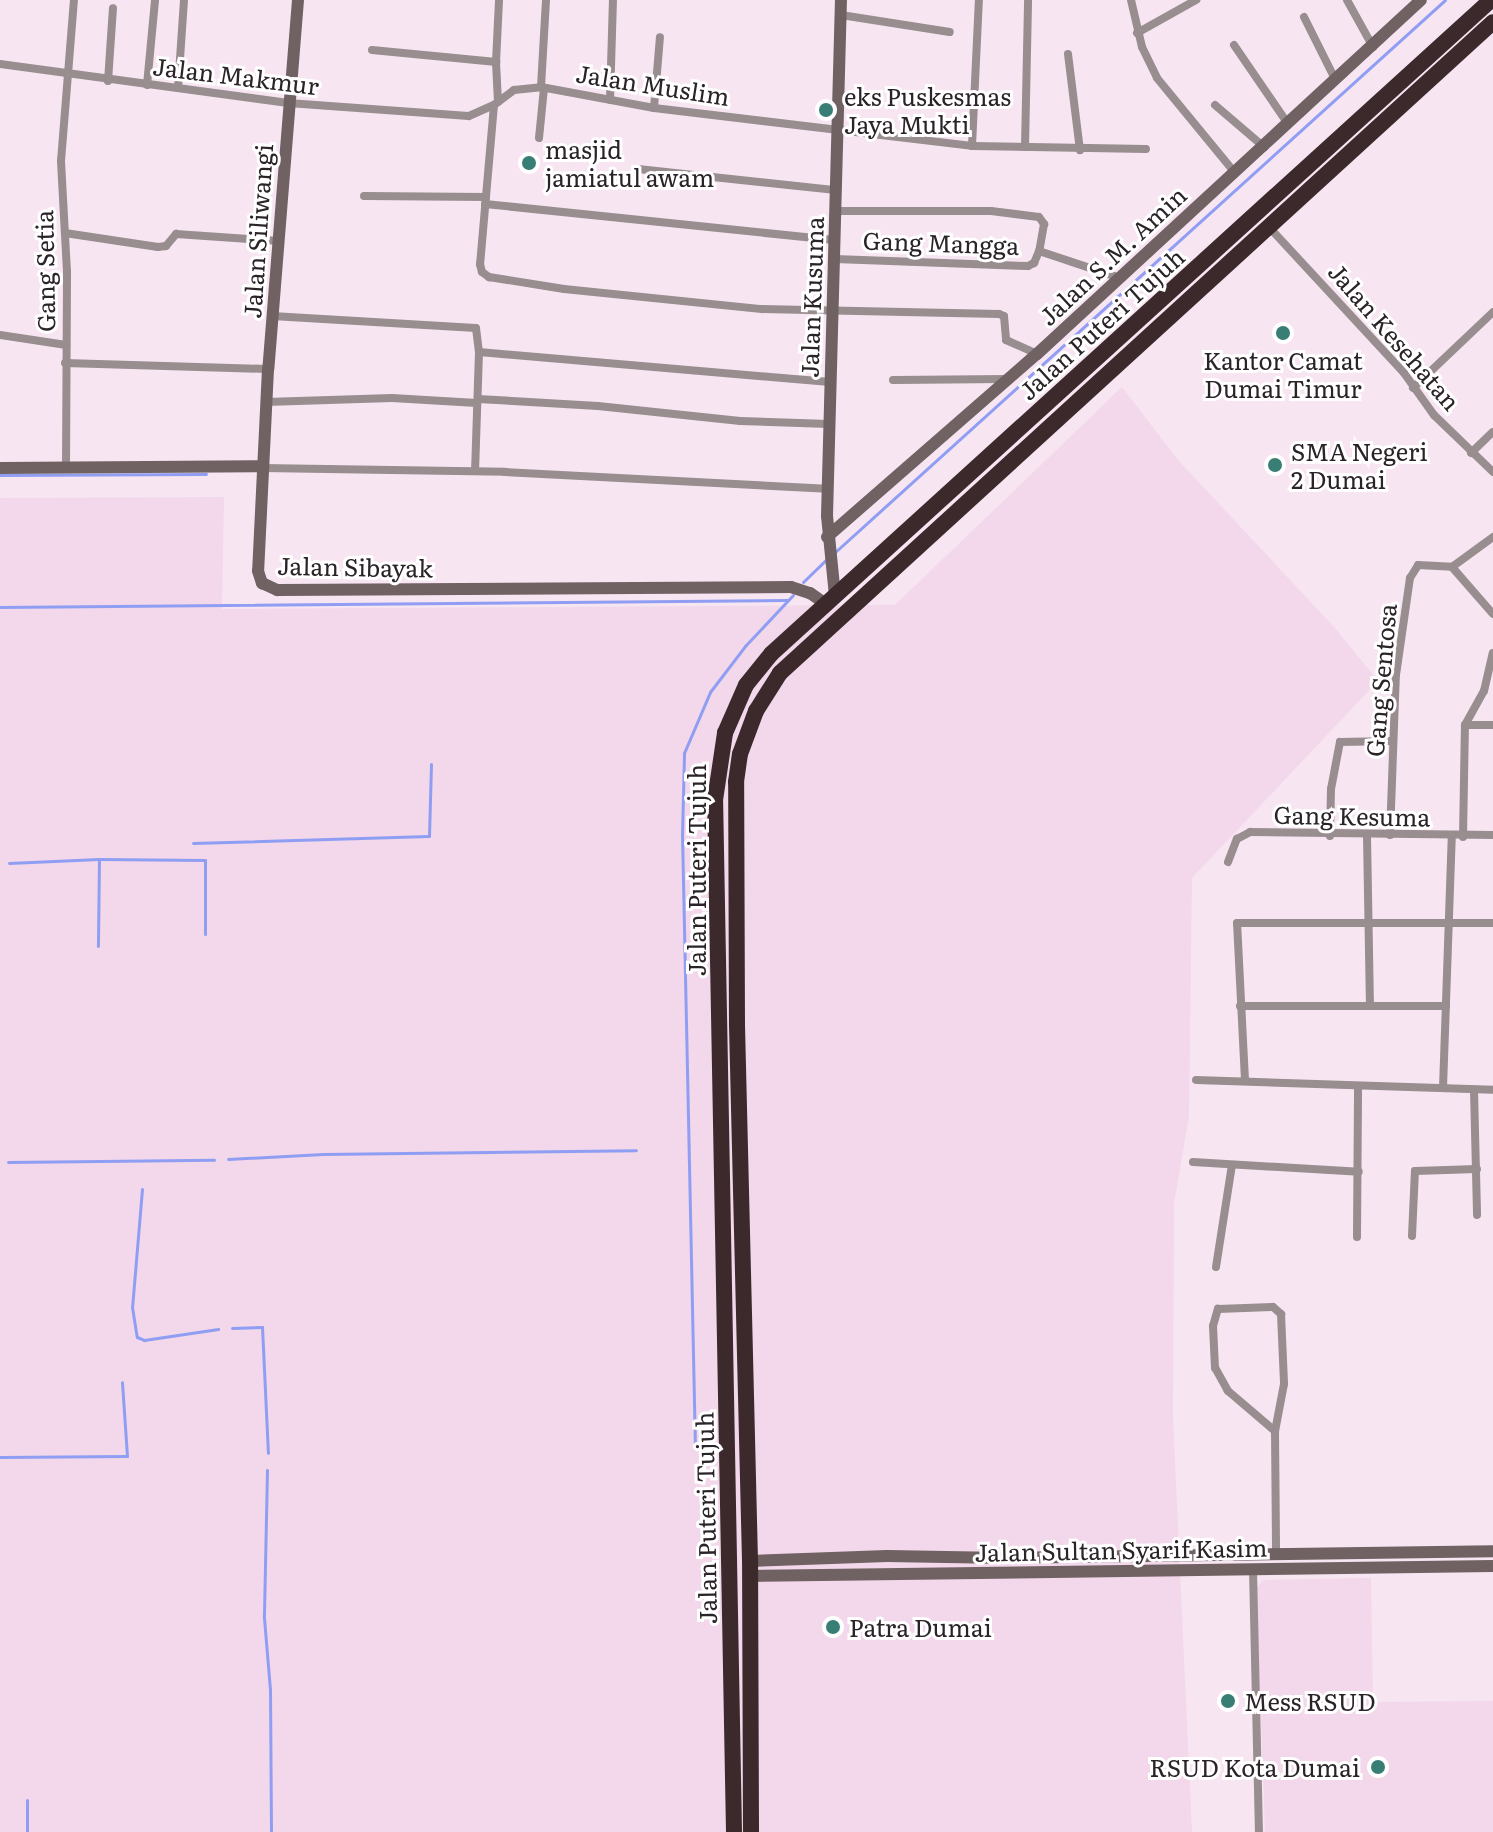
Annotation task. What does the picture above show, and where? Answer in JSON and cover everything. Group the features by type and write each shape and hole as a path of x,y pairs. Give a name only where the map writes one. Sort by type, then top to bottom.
{"highway":[{"name":"Jalan Puteri Tujuh","path":"734,1832 750,1569 729,1025 715,800 721,749 746,685 771,654 1491,0"},
{"name":"Jalan Puteri Tujuh","path":"751,1832 741,1721 729,1025 738,768 750,726 770,686 1267,225 1493,22"}],"street":[{"name":"Gang Setia","path":"66,468 65,233 61,161 74,0"},
{"path":"147,85 155,0"},
{"path":"178,88 184,0"},
{"name":"Jalan Siliwangi","path":"262,467 298,0"},
{"path":"499,0 496,104 480,264 484,275 513,283 762,309 999,314 1004,316 1006,340 1037,354"},
{"path":"539,138 546,0"},
{"path":"610,100 613,0"},
{"name":"Jalan Kusuma","path":"836,595 829,554 827,489 841,0"},
{"path":"972,146 979,0"},
{"path":"1025,147 1028,0"},
{"path":"1131,0 1137,33 1157,78 1235,173"},
{"path":"1137,33 1196,0"},
{"path":"1347,0 1373,48"},
{"name":"Jalan S.M. Amin","path":"829,554 1006,379 1037,354 1335,79 1373,48 1421,0"},
{"path":"108,81 113,8"},
{"path":"841,15 950,32"},
{"path":"1304,17 1335,79"},
{"path":"654,108 660,37"},
{"path":"1234,45 1288,124"},
{"path":"372,50 496,62"},
{"path":"1068,54 1080,150"},
{"name":"Jalan Makmur","path":"0,64 288,103 469,116"},
{"name":"Jalan Muslim","path":"469,116 496,104 514,90 542,87 654,108 972,146 1146,149"},
{"path":"1215,105 1264,147"},
{"path":"638,169 836,190"},
{"path":"364,196 486,200 836,240"},
{"path":"837,211 1025,214 1043,221 1039,251 1120,278"},
{"name":"Jalan Kesehatan","path":"1267,225 1331,290 1471,453 1493,472"},
{"path":"65,233 158,247 166,246 176,234 279,241"},
{"name":"Gang Mangga","path":"835,259 1028,266 1034,263 1039,251"},
{"path":"1413,388 1493,312"},
{"path":"272,316 473,326 478,330 479,352 475,471"},
{"path":"0,335 66,345"},
{"path":"479,352 830,382"},
{"path":"65,363 268,369"},
{"path":"893,380 1006,379"},
{"path":"266,402 392,398 478,401 610,407 740,421 829,424"},
{"path":"1471,453 1493,432"},
{"path":"0,468 262,467 475,471 827,489"},
{"name":"Jalan Sibayak","path":"262,467 258,577 268,588 791,587 810,593 836,595"},
{"path":"1493,537 1452,567 1493,614"},
{"name":"Gang Sentosa","path":"1390,835 1396,675 1410,578 1418,565 1452,567"},
{"path":"1463,837 1465,725 1484,691 1493,653"},
{"path":"1465,725 1493,725"},
{"path":"1330,836 1331,789 1340,742 1393,741"},
{"name":"Gang Kesuma","path":"1228,862 1234,844 1245,833 1493,835"},
{"path":"1367,836 1370,1006"},
{"path":"1443,1088 1452,836"},
{"path":"1245,1080 1237,923 1493,923"},
{"path":"1240,1006 1446,1006"},
{"path":"1196,1080 1493,1090"},
{"path":"1357,1237 1358,1086"},
{"path":"1474,1090 1477,1215"},
{"path":"1193,1162 1359,1172"},
{"path":"1216,1267 1232,1165"},
{"path":"1412,1236 1415,1171 1477,1169"},
{"path":"1275,1431 1228,1391 1215,1368 1214,1315 1218,1309 1273,1307 1280,1310 1284,1384 1275,1431 1276,1554"},
{"name":"Jalan Sultan Syarif Kasim","path":"750,1569 887,1556 1005,1558 1493,1551"},
{"path":"1004,1573 1005,1558"},
{"name":"Jalan Sultan Syarif Kasim","path":"750,1569 1004,1573 1493,1566"},
{"path":"1253,1570 1259,1832"}],"shaded area":[{"path":"1122,387 1178,460 1335,628 1378,681 1192,878 1189,1116 1174,1204 1173,1417 1192,1832 0,1832 0,498 224,497 222,609 895,605"},
{"name":"RSUD Kota Dumai","path":"1371,1578 1373,1702 1493,1701 1493,1832 1265,1832 1256,1588 1263,1580"}],"waterway":[{"path":"834,553 1445,0"},
{"path":"0,475 206,474"},
{"path":"803,582 828,558"},
{"path":"695,1449 682,836 684,753 710,692 745,646 793,595"},
{"path":"0,607 788,600"},
{"path":"193,843 429,836 431,764"},
{"path":"99,859 205,860 205,934"},
{"path":"9,863 99,859 98,946"},
{"path":"228,1159 323,1154 636,1150"},
{"path":"8,1162 214,1160"},
{"path":"142,1189 132,1307 137,1337 144,1340 218,1329"},
{"path":"232,1328 262,1327 268,1453"},
{"path":"0,1457 127,1456 122,1382"},
{"path":"267,1470 264,1618 270,1689 271,1832"},
{"path":"27,1800 27,1832"}],"place":[{"name":"eks Puskesmas Jaya Mukti","path":"826,110"},
{"name":"masjid jamiatul awam","path":"529,163"},
{"name":"Kantor Camat Dumai Timur","path":"1283,333"},
{"name":"SMA Negeri 2 Dumai","path":"1275,465"},
{"name":"Patra Dumai","path":"833,1627"},
{"name":"Mess RSUD","path":"1228,1701"},
{"name":"RSUD Kota Dumai","path":"1378,1767"}]}
